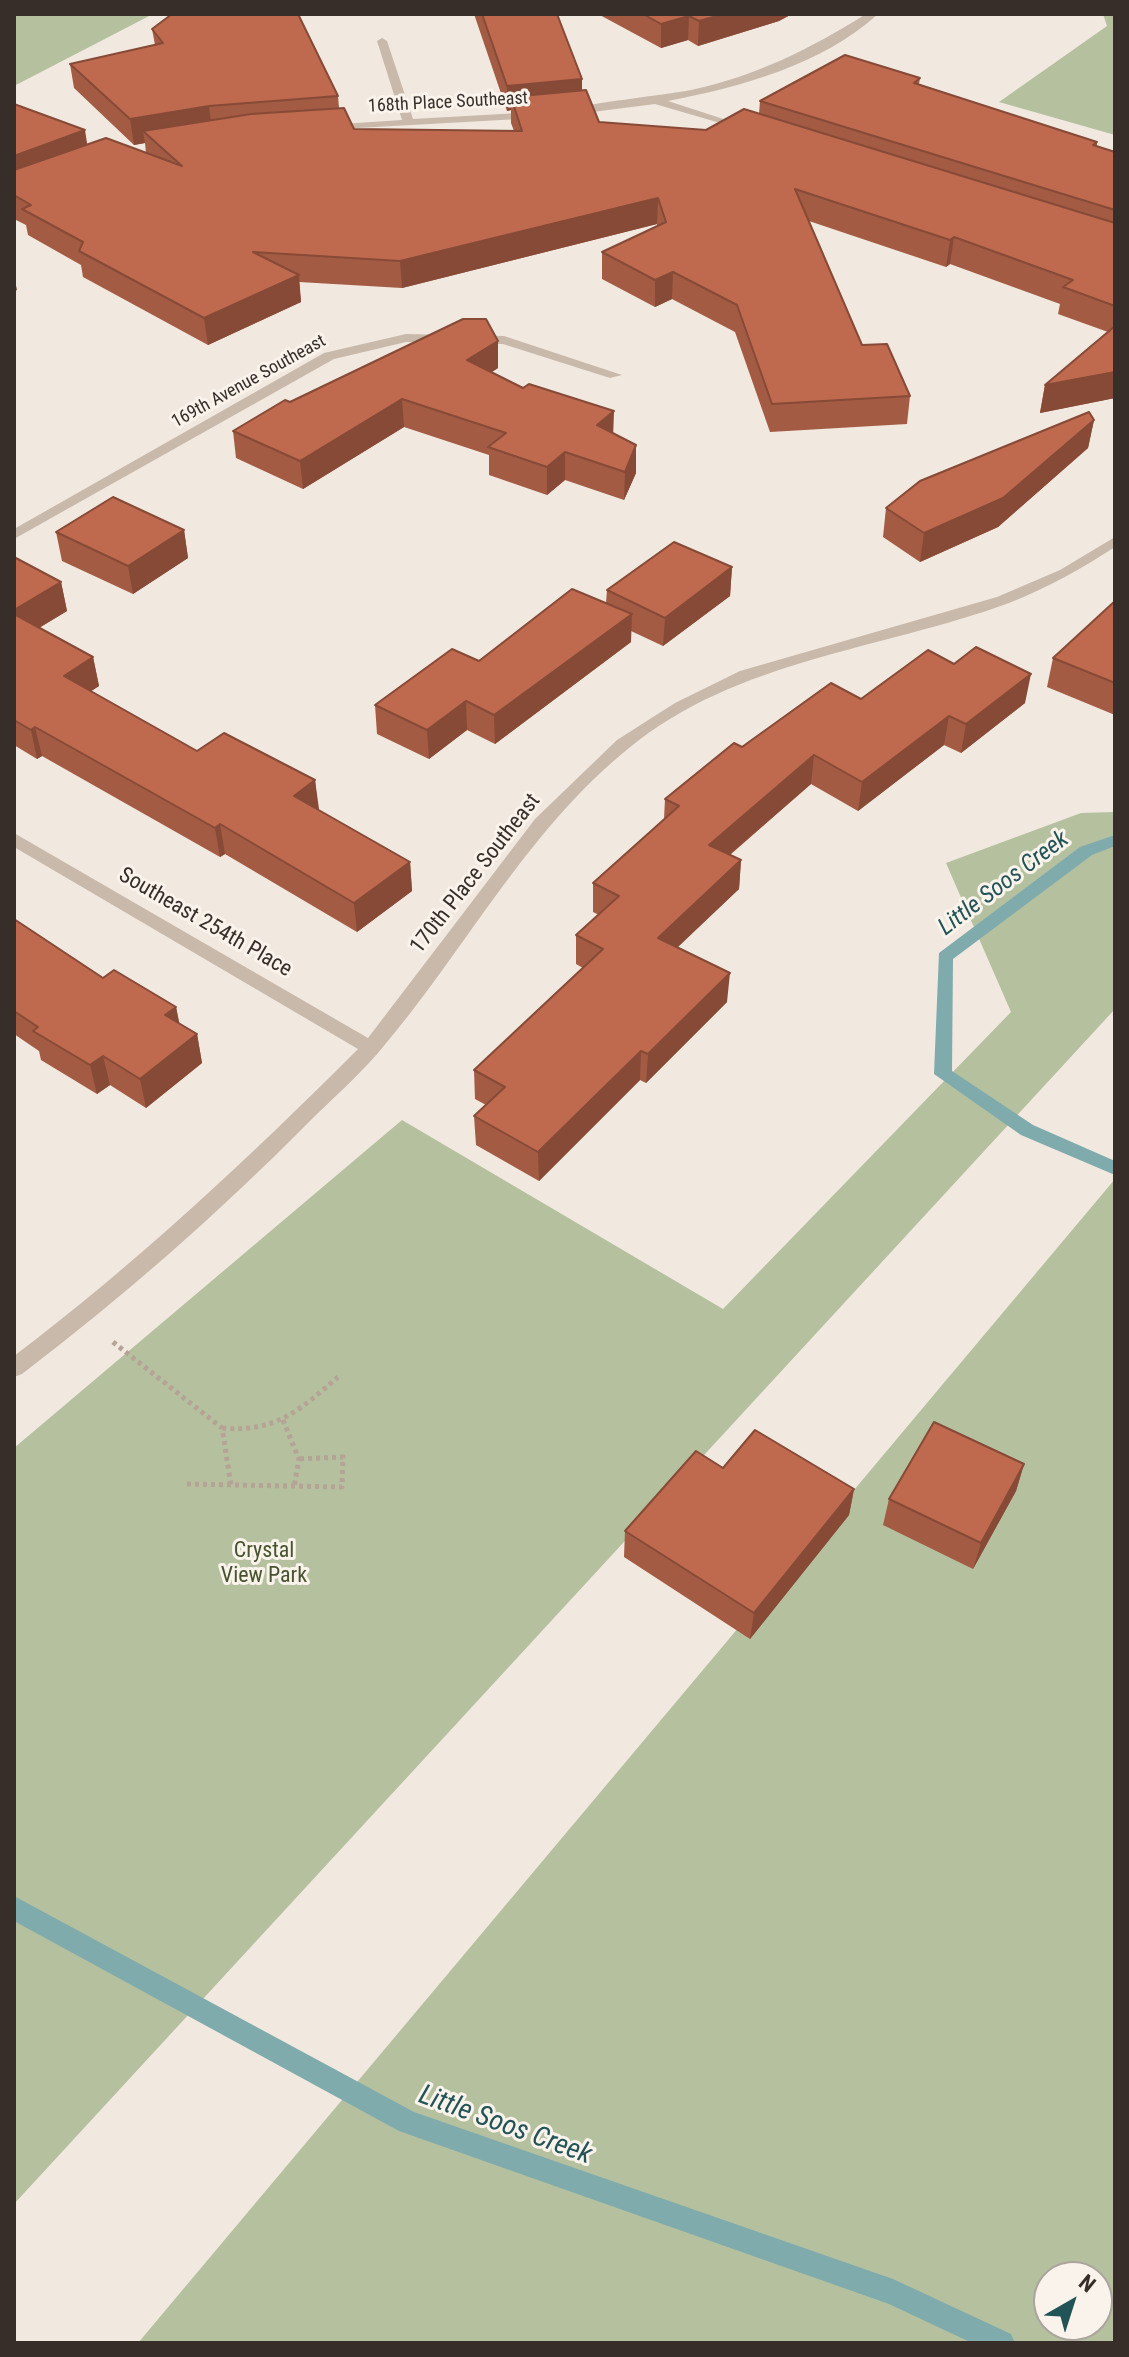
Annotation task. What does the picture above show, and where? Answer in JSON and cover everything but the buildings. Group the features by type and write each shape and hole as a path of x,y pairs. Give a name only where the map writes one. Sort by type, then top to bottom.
{"street":[{"name":"168th Place Southeast","path":"314,129 536,115 659,102 750,77 810,53 873,14"},
{"path":"382,41 409,123"},
{"path":"659,102 765,136"},
{"name":"169th Avenue Southeast","path":"14,535 329,356 371,344 440,337 504,340 615,375"},
{"name":"170th Place Southeast","path":"14,1368 81,1317 259,1160 371,1048 541,823 623,744 681,706 746,674 1002,600 1065,573 1115,541"},
{"name":"Southeast 254th Place","path":"14,839 371,1048"}],"path":[{"path":"81,1317 222,1428 245,1432 283,1420 338,1377"},
{"path":"283,1420 299,1459 294,1487"},
{"path":"222,1428 231,1485"},
{"path":"187,1484 342,1487 343,1457 299,1459"}],"green space":[{"path":"14,14 153,14 14,86"},
{"path":"1103,14 1115,14 1115,135 999,102 1107,26"},
{"name":"Crystal View Park","path":"1115,812 1115,1009 14,2204 14,1448 402,1120 723,1309 1011,1012 946,863 1081,813"},
{"path":"1115,1179 1115,2343 138,2343"}],"waterway":[{"name":"Little Soos Creek","path":"1115,840 1086,851 945,957 943,1074 1027,1130 1115,1168"},
{"name":"Little Soos Creek","path":"14,1908 408,2122 893,2292 1002,2343"}]}
